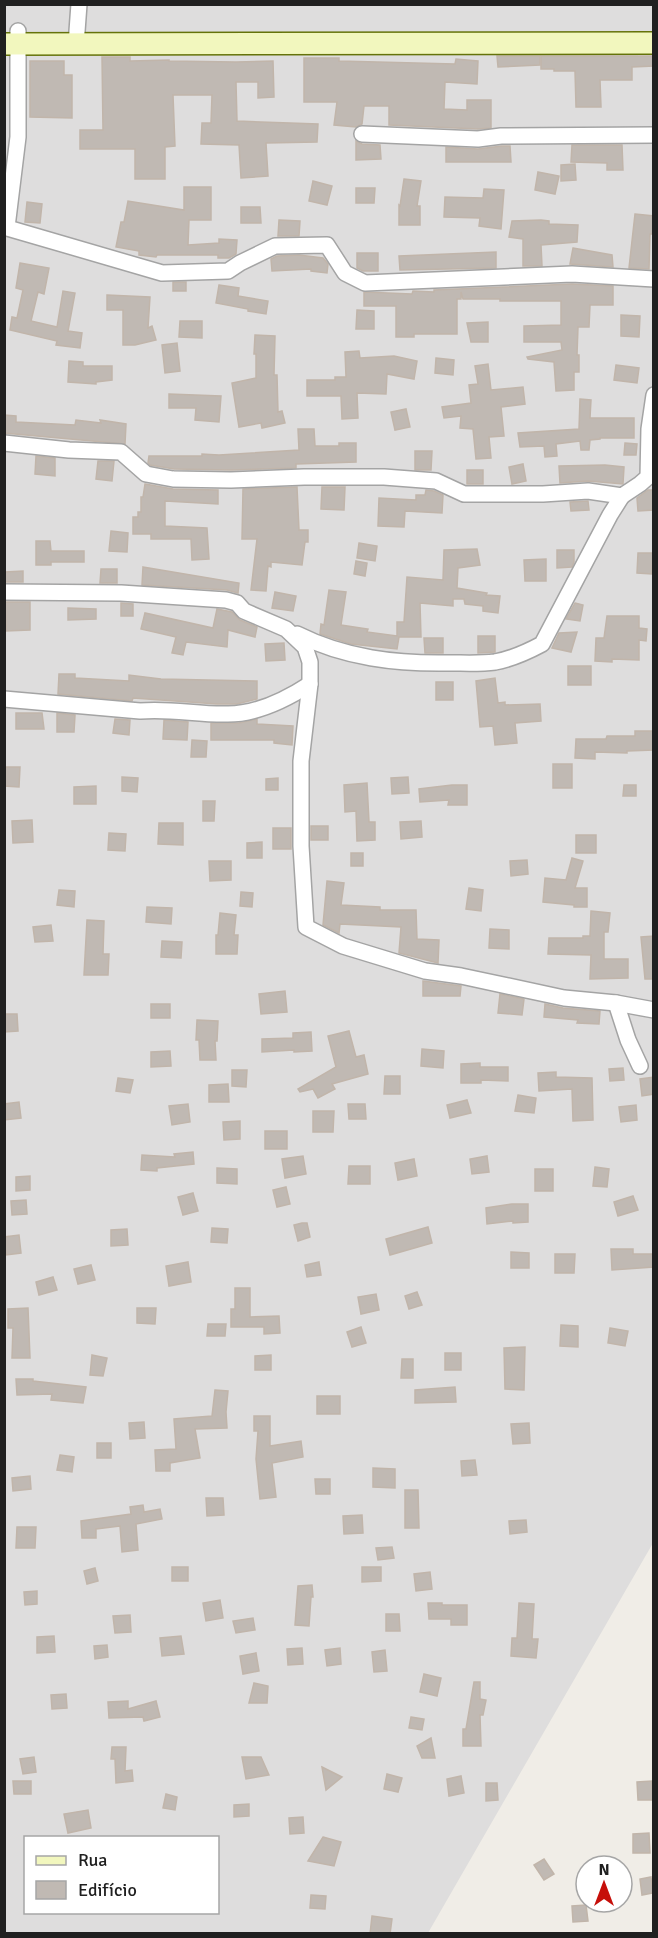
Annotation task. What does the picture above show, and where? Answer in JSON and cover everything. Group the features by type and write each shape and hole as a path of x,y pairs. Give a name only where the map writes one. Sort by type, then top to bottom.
{"main road":[{"path":"623,37 654,29"},
{"path":"12,38 623,37 654,43"}],"street":[{"path":"76,38 79,4"},
{"path":"12,38 18,137 6,227 162,273 228,271 275,246 327,245 345,273 365,283 572,273 654,279"},
{"path":"362,135 478,139 501,136 654,135"},
{"path":"4,592 121,593 226,600 237,603 244,611 320,646 384,661 426,664 495,662 521,655 542,644 622,496 647,484 649,429 654,395"},
{"path":"4,443 69,450 121,452 146,474 173,479 384,477 436,481 464,494 543,494 588,491 622,496"},
{"path":"286,629 304,647 310,662 302,761 301,846 306,927 343,946 425,971 461,976 564,998 654,1010"},
{"path":"4,699 140,711 231,714 257,709 294,694 310,684"},
{"path":"616,1004 628,1040 640,1066"}],"shaded area":[{"path":"5,5 653,5 653,1543 428,1933 5,1934"}],"building":[{"path":"497,56 540,56 540,65 498,67"},
{"path":"541,56 654,56 654,66 632,67 632,80 600,80 601,107 576,107 575,71 541,69"},
{"path":"102,57 130,57 130,61 273,61 274,97 258,98 258,82 236,82 237,121 318,124 317,142 266,143 268,176 241,178 239,145 201,144 202,123 211,123 212,95 173,95 175,146 165,147 165,179 135,179 135,149 80,149 80,130 103,130"},
{"path":"304,58 455,64 456,59 478,61 477,84 445,82 444,109 467,110 467,100 491,100 491,128 389,125 389,106 364,106 362,124 356,127 334,125 337,102 304,102"},
{"path":"30,61 64,61 64,75 72,75 72,118 30,117"},
{"path":"356,141 362,144 380,145 381,159 356,160"},
{"path":"572,145 622,145 623,170 607,170 607,163 571,162"},
{"path":"510,146 511,162 446,162 446,147 478,149"},
{"path":"575,164 576,180 561,181 561,165"},
{"path":"538,172 559,176 555,194 535,190"},
{"path":"404,179 421,181 417,206 420,206 420,225 399,225 399,205"},
{"path":"313,181 332,186 327,205 309,201"},
{"path":"184,187 211,187 211,220 189,220 188,245 219,243 219,239 237,240 236,254 229,258 218,258 218,255 157,255 156,257 139,255 139,251 116,247 128,201 184,210"},
{"path":"356,188 375,188 374,203 356,203"},
{"path":"484,189 504,190 501,229 479,226 480,218 444,217 445,197 483,198"},
{"path":"27,202 42,204 40,223 25,222"},
{"path":"241,207 260,207 261,223 241,223"},
{"path":"635,214 654,216 654,234 650,234 649,269 629,268"},
{"path":"279,220 300,221 299,236 278,236"},
{"path":"512,221 549,221 549,224 578,225 577,242 541,245 542,266 523,266 523,239 509,237"},
{"path":"573,248 612,255 613,267 570,264"},
{"path":"496,252 496,268 400,270 399,256"},
{"path":"357,253 378,253 378,271 363,271 357,268"},
{"path":"299,255 323,258 328,264 327,273 311,271 311,269 272,271 271,259 277,256"},
{"path":"20,263 49,268 44,294 38,292 31,321 57,327 63,291 75,293 68,331 82,333 80,348 56,345 57,341 10,330 12,317 17,318 23,290 16,288"},
{"path":"173,282 186,282 186,291 173,291"},
{"path":"572,284 613,286 613,305 590,305 589,327 578,327 579,372 574,372 574,390 556,391 554,362 527,357 562,350 561,342 524,342 524,326 561,325 561,301 463,299 461,292 461,299 457,299 457,334 414,334 414,337 396,337 396,306 364,306 364,292 412,294 413,291 434,292 434,290"},
{"path":"219,285 239,288 238,296 268,301 266,314 216,303"},
{"path":"107,295 150,297 148,328 152,326 156,340 123,345 123,310 107,310"},
{"path":"357,310 374,311 374,329 356,329"},
{"path":"621,315 640,316 639,337 621,336"},
{"path":"180,321 202,321 202,338 179,337"},
{"path":"488,322 488,342 471,342 467,323"},
{"path":"255,335 275,336 274,375 277,375 278,412 282,411 285,423 262,428 261,423 239,427 232,383 256,378"},
{"path":"177,343 180,371 165,373 162,345"},
{"path":"359,351 360,358 394,356 417,361 414,379 387,374 386,394 357,393 358,418 342,419 341,396 307,396 307,380 335,380 335,377 346,377 345,352"},
{"path":"436,358 454,360 453,375 435,373"},
{"path":"69,361 83,362 83,366 112,366 112,380 96,382 96,384 68,382"},
{"path":"488,364 491,390 523,387 525,404 501,407 504,436 489,437 491,458 476,459 473,429 460,428 461,416 444,418 442,407 471,403 469,385 478,384 475,366"},
{"path":"616,365 639,368 637,383 614,380"},
{"path":"169,394 221,396 219,422 195,420 196,408 169,408"},
{"path":"580,399 591,400 590,418 634,418 634,438 590,440 589,450 581,450 580,441 556,444 557,456 545,457 544,446 520,447 518,433 579,429"},
{"path":"406,409 410,427 395,430 391,412"},
{"path":"4,415 16,416 16,422 75,425 76,420 101,423 100,420 126,424 125,444 4,433"},
{"path":"298,429 314,429 315,446 356,443 356,462 296,464 296,468 231,470 174,469 148,463 149,456 202,456 202,454 299,450"},
{"path":"625,443 637,444 636,455 624,455"},
{"path":"415,451 432,451 431,470 415,470"},
{"path":"36,456 55,458 55,476 35,474"},
{"path":"98,461 114,461 112,481 96,479"},
{"path":"523,464 526,481 512,484 509,467"},
{"path":"559,466 624,467 623,484 588,481 560,483"},
{"path":"467,470 483,470 483,484 467,484"},
{"path":"145,484 173,489 218,490 218,504 165,501 165,526 207,528 209,559 192,560 191,539 151,539 151,534 133,534 133,517 138,517 138,512 141,512 141,497 143,497"},
{"path":"297,487 299,530 308,530 308,542 305,542 302,565 271,562 271,567 268,566 266,591 251,590 257,539 242,539 243,489"},
{"path":"322,487 345,487 344,510 321,509"},
{"path":"426,490 443,495 442,513 405,511 404,527 378,526 379,498 416,500 416,495 425,495"},
{"path":"648,490 654,490 654,510 638,511 637,498"},
{"path":"588,501 589,510 571,511 570,502"},
{"path":"111,531 128,533 127,552 109,551"},
{"path":"36,541 50,541 51,551 84,551 84,562 51,562 51,565 36,565"},
{"path":"359,543 377,546 375,561 357,558"},
{"path":"477,549 480,565 458,568 457,588 500,596 498,613 483,611 483,606 465,604 464,599 453,599 453,606 420,603 421,637 399,637 397,649 351,644 320,634 321,624 324,625 329,590 346,592 341,625 368,629 367,632 397,636 397,622 404,622 407,577 443,580 444,550"},
{"path":"557,550 574,550 572,567 557,568"},
{"path":"638,553 653,553 652,574 637,573"},
{"path":"546,559 546,581 525,581 524,560"},
{"path":"356,561 367,563 365,576 354,574"},
{"path":"143,567 239,583 238,593 227,590 142,585"},
{"path":"101,569 117,569 117,583 100,583"},
{"path":"23,571 23,582 5,582 5,572"},
{"path":"275,592 296,596 293,611 272,608"},
{"path":"5,602 30,602 30,630 6,631"},
{"path":"121,603 133,604 133,616 121,616"},
{"path":"575,603 583,605 580,621 566,619"},
{"path":"68,608 96,609 96,619 68,620"},
{"path":"217,609 232,612 240,620 257,627 255,637 228,630 227,647 186,642 183,655 172,653 176,637 141,629 145,613 213,628"},
{"path":"607,616 639,616 639,628 647,629 646,641 639,640 639,660 595,661 596,638 604,638"},
{"path":"577,632 571,652 552,648 559,633"},
{"path":"478,636 495,636 495,652 478,653"},
{"path":"424,638 443,638 443,653 425,653"},
{"path":"284,643 285,660 266,661 265,644"},
{"path":"568,666 591,666 591,685 568,685"},
{"path":"59,674 75,674 75,678 129,681 129,675 161,679 257,681 257,699 237,704 217,704 133,698 132,701 58,694"},
{"path":"495,678 498,703 505,702 505,705 540,704 541,721 515,723 517,743 495,745 493,726 480,727 476,681"},
{"path":"436,682 453,682 453,700 436,700"},
{"path":"16,713 42,713 44,729 16,729"},
{"path":"57,713 75,715 74,732 57,732"},
{"path":"115,719 130,720 129,735 113,733"},
{"path":"257,719 257,724 293,726 292,745 274,743 274,740 211,740 211,723 239,723"},
{"path":"164,720 188,722 187,740 163,739"},
{"path":"635,731 654,731 654,750 627,751 627,753 595,752 595,759 575,758 576,739 635,736"},
{"path":"192,740 207,741 206,757 191,757"},
{"path":"553,764 572,764 572,788 553,788"},
{"path":"4,767 20,767 19,787 4,786"},
{"path":"122,777 138,778 137,792 122,791"},
{"path":"408,777 409,793 392,794 391,778"},
{"path":"278,778 278,790 266,790 266,779"},
{"path":"367,783 369,822 375,822 375,840 357,841 356,811 345,812 344,785"},
{"path":"467,785 467,805 448,805 449,800 420,802 419,789"},
{"path":"624,785 636,785 636,796 623,796"},
{"path":"96,786 96,804 74,804 74,787"},
{"path":"203,801 215,801 214,821 203,821"},
{"path":"32,820 33,842 13,843 12,821"},
{"path":"421,821 422,837 401,839 400,822"},
{"path":"159,823 183,823 183,845 158,844"},
{"path":"311,826 328,826 328,840 311,840"},
{"path":"273,828 291,828 291,849 273,849"},
{"path":"109,833 126,834 125,851 108,850"},
{"path":"576,835 596,835 596,853 576,853"},
{"path":"262,842 262,858 247,858 247,843"},
{"path":"351,853 363,853 363,866 351,866"},
{"path":"572,858 583,861 575,888 587,888 587,907 543,902 545,878 566,880"},
{"path":"527,860 528,874 511,876 510,861"},
{"path":"209,861 231,861 231,880 210,881"},
{"path":"327,881 344,883 341,905 380,907 380,910 416,910 417,939 439,940 438,963 399,953 401,927 340,924 339,933 323,925"},
{"path":"469,888 483,890 481,911 466,909"},
{"path":"59,890 75,891 74,907 57,905"},
{"path":"241,892 253,893 252,907 240,906"},
{"path":"147,907 172,908 171,924 146,922"},
{"path":"591,911 610,913 608,932 604,932 604,959 628,959 628,978 590,979 591,955 548,954 549,938 590,936"},
{"path":"220,913 236,915 234,935 238,935 237,954 216,954 216,935 218,935"},
{"path":"87,920 104,921 103,954 109,954 108,975 84,975"},
{"path":"51,925 53,941 35,942 33,927"},
{"path":"490,929 509,930 509,949 489,948"},
{"path":"654,936 654,979 645,979 641,937"},
{"path":"162,941 182,942 181,958 161,957"},
{"path":"423,981 461,986 460,996 423,996"},
{"path":"285,991 287,1012 261,1014 259,994"},
{"path":"500,994 524,999 522,1015 498,1013"},
{"path":"151,1004 170,1004 170,1018 151,1018"},
{"path":"545,1004 600,1011 599,1024 544,1017"},
{"path":"4,1014 17,1014 18,1031 4,1032"},
{"path":"197,1020 218,1021 217,1041 215,1041 216,1060 200,1060 199,1040 196,1040"},
{"path":"349,1031 356,1057 364,1055 368,1074 332,1084 335,1089 318,1098 313,1089 300,1092 298,1089 336,1067 328,1036"},
{"path":"311,1032 312,1051 262,1052 262,1039 293,1038 293,1033"},
{"path":"422,1049 444,1051 443,1068 421,1066"},
{"path":"170,1051 171,1066 151,1067 151,1052"},
{"path":"480,1063 480,1067 508,1067 508,1081 481,1080 481,1083 461,1083 461,1064"},
{"path":"623,1068 624,1080 610,1081 609,1069"},
{"path":"232,1070 247,1070 246,1087 232,1086"},
{"path":"556,1072 556,1077 592,1078 593,1120 573,1121 572,1089 539,1091 538,1073"},
{"path":"385,1076 400,1076 400,1094 384,1094"},
{"path":"654,1077 654,1094 642,1096 640,1079"},
{"path":"118,1078 133,1080 130,1093 116,1091"},
{"path":"228,1084 229,1102 209,1102 209,1085"},
{"path":"518,1095 536,1098 534,1113 515,1111"},
{"path":"467,1100 471,1113 450,1118 447,1105"},
{"path":"19,1102 21,1118 4,1120 4,1104"},
{"path":"188,1104 190,1122 172,1125 169,1106"},
{"path":"348,1104 365,1104 366,1119 349,1119"},
{"path":"636,1105 637,1120 621,1122 619,1107"},
{"path":"313,1111 334,1111 333,1132 313,1132"},
{"path":"240,1121 240,1139 224,1140 223,1122"},
{"path":"265,1131 287,1131 287,1149 265,1149"},
{"path":"193,1152 194,1164 157,1168 157,1171 141,1170 142,1155 175,1157 174,1154"},
{"path":"303,1156 306,1174 285,1178 282,1159"},
{"path":"487,1156 489,1172 472,1174 470,1159"},
{"path":"414,1159 417,1176 398,1180 395,1163"},
{"path":"349,1166 370,1166 370,1184 348,1184"},
{"path":"595,1167 609,1169 607,1187 593,1186"},
{"path":"217,1168 237,1169 237,1184 217,1183"},
{"path":"535,1169 553,1169 553,1191 535,1191"},
{"path":"30,1176 30,1190 16,1191 16,1177"},
{"path":"286,1187 290,1204 277,1207 273,1190"},
{"path":"193,1193 198,1211 183,1215 178,1197"},
{"path":"633,1196 638,1210 618,1216 614,1202"},
{"path":"26,1200 27,1214 12,1215 11,1201"},
{"path":"528,1204 528,1222 487,1224 486,1208"},
{"path":"307,1223 310,1237 298,1241 294,1225"},
{"path":"428,1227 432,1243 390,1255 386,1239"},
{"path":"212,1228 228,1229 227,1243 211,1242"},
{"path":"127,1229 128,1245 111,1246 111,1230"},
{"path":"19,1235 21,1253 6,1255 4,1237"},
{"path":"611,1249 633,1249 633,1254 654,1254 654,1267 612,1270"},
{"path":"511,1252 529,1253 529,1268 511,1268"},
{"path":"555,1254 575,1254 574,1273 555,1273"},
{"path":"188,1262 191,1282 169,1286 166,1266"},
{"path":"319,1262 321,1275 307,1277 305,1265"},
{"path":"91,1265 95,1280 78,1284 74,1269"},
{"path":"53,1277 57,1290 39,1295 36,1282"},
{"path":"235,1288 250,1288 250,1317 279,1316 280,1333 264,1334 264,1327 231,1327 231,1309 235,1309"},
{"path":"417,1292 422,1305 409,1309 405,1296"},
{"path":"376,1294 379,1310 361,1314 358,1297"},
{"path":"28,1308 30,1358 12,1358 13,1328 8,1328 8,1309"},
{"path":"137,1308 156,1308 155,1324 137,1323"},
{"path":"208,1324 226,1324 225,1336 207,1336"},
{"path":"561,1325 578,1326 578,1347 560,1346"},
{"path":"361,1327 366,1343 352,1347 347,1332"},
{"path":"610,1328 628,1331 625,1346 608,1343"},
{"path":"525,1347 524,1390 505,1389 504,1348"},
{"path":"445,1353 461,1353 461,1370 445,1370"},
{"path":"92,1355 107,1358 103,1376 90,1375"},
{"path":"271,1355 271,1370 255,1370 255,1356"},
{"path":"402,1359 413,1359 413,1378 401,1378"},
{"path":"16,1379 33,1379 33,1381 86,1387 83,1403 51,1400 52,1394 17,1395"},
{"path":"455,1387 456,1402 415,1403 415,1390"},
{"path":"215,1390 228,1391 227,1428 195,1429 200,1458 170,1463 170,1471 156,1471 155,1450 176,1449 174,1419 212,1416"},
{"path":"317,1396 340,1396 340,1414 317,1414"},
{"path":"254,1416 270,1416 270,1446 301,1441 303,1457 272,1463 276,1497 260,1499 256,1459 258,1431 254,1431"},
{"path":"144,1422 145,1438 130,1439 129,1423"},
{"path":"529,1423 530,1443 513,1444 511,1424"},
{"path":"97,1443 111,1443 111,1458 97,1458"},
{"path":"60,1455 74,1457 72,1472 57,1470"},
{"path":"475,1460 477,1475 462,1476 461,1461"},
{"path":"373,1468 395,1469 395,1488 373,1487"},
{"path":"30,1476 31,1489 13,1491 12,1478"},
{"path":"315,1479 330,1479 330,1494 316,1494"},
{"path":"405,1490 418,1490 419,1528 405,1528"},
{"path":"206,1498 223,1498 224,1515 207,1516"},
{"path":"143,1505 144,1512 160,1509 162,1519 136,1524 138,1550 122,1552 120,1526 96,1529 96,1538 82,1538 81,1521 131,1514 130,1507"},
{"path":"362,1515 363,1533 344,1534 343,1516"},
{"path":"526,1520 527,1532 510,1534 509,1521"},
{"path":"17,1527 36,1527 35,1548 16,1548"},
{"path":"392,1547 394,1558 378,1560 376,1548"},
{"path":"172,1567 188,1567 188,1581 172,1581"},
{"path":"362,1567 381,1567 381,1581 362,1582"},
{"path":"95,1568 98,1581 87,1584 84,1571"},
{"path":"430,1572 432,1589 416,1591 414,1574"},
{"path":"312,1585 313,1597 311,1597 309,1626 295,1625 298,1586"},
{"path":"37,1591 37,1604 25,1605 24,1592"},
{"path":"220,1600 223,1618 206,1621 203,1603"},
{"path":"428,1603 467,1605 467,1625 451,1625 451,1619 429,1619"},
{"path":"519,1603 534,1604 532,1639 538,1639 536,1658 511,1656 512,1638 517,1638"},
{"path":"386,1614 399,1614 400,1631 386,1631"},
{"path":"130,1615 131,1632 115,1633 113,1616"},
{"path":"253,1618 255,1630 236,1633 233,1621"},
{"path":"54,1636 55,1652 37,1653 37,1637"},
{"path":"181,1636 184,1654 162,1656 160,1638"},
{"path":"107,1645 108,1657 95,1659 94,1646"},
{"path":"302,1648 303,1664 288,1665 287,1649"},
{"path":"340,1648 341,1664 327,1666 325,1650"},
{"path":"385,1650 387,1671 374,1672 372,1652"},
{"path":"256,1653 259,1671 243,1674 240,1656"},
{"path":"424,1674 441,1678 437,1696 420,1692"},
{"path":"474,1682 480,1682 480,1699 486,1700 483,1715 480,1715 481,1746 463,1746 463,1729 466,1729"},
{"path":"254,1683 268,1686 267,1703 249,1703"},
{"path":"66,1694 67,1708 52,1709 51,1695"},
{"path":"128,1701 128,1709 156,1701 160,1717 144,1721 143,1717 109,1718 108,1702"},
{"path":"411,1717 424,1719 422,1730 409,1728"},
{"path":"431,1738 435,1758 422,1758 417,1746"},
{"path":"112,1747 126,1747 125,1771 132,1770 133,1781 116,1783 115,1759 111,1759"},
{"path":"34,1757 36,1772 23,1774 20,1759"},
{"path":"242,1757 261,1757 269,1775 246,1779"},
{"path":"322,1767 342,1777 326,1790"},
{"path":"387,1774 402,1778 398,1792 384,1789"},
{"path":"461,1776 464,1793 449,1796 447,1779"},
{"path":"13,1781 31,1781 31,1794 14,1794"},
{"path":"652,1781 653,1800 638,1800 637,1782"},
{"path":"486,1783 497,1783 498,1800 486,1801"},
{"path":"166,1794 177,1797 175,1810 163,1808"},
{"path":"249,1804 249,1816 234,1817 234,1805"},
{"path":"88,1810 91,1828 68,1833 64,1814"},
{"path":"303,1817 304,1833 290,1834 289,1818"},
{"path":"649,1833 650,1853 633,1853 633,1834"},
{"path":"323,1837 341,1842 334,1866 308,1861"},
{"path":"544,1859 554,1874 544,1880 534,1865"},
{"path":"651,1877 653,1893 642,1895 640,1879"},
{"path":"311,1895 326,1896 325,1909 310,1908"},
{"path":"572,1906 574,1906 574,1914 587,1914 588,1921 573,1922"},
{"path":"372,1916 392,1919 390,1934 370,1934"}]}
